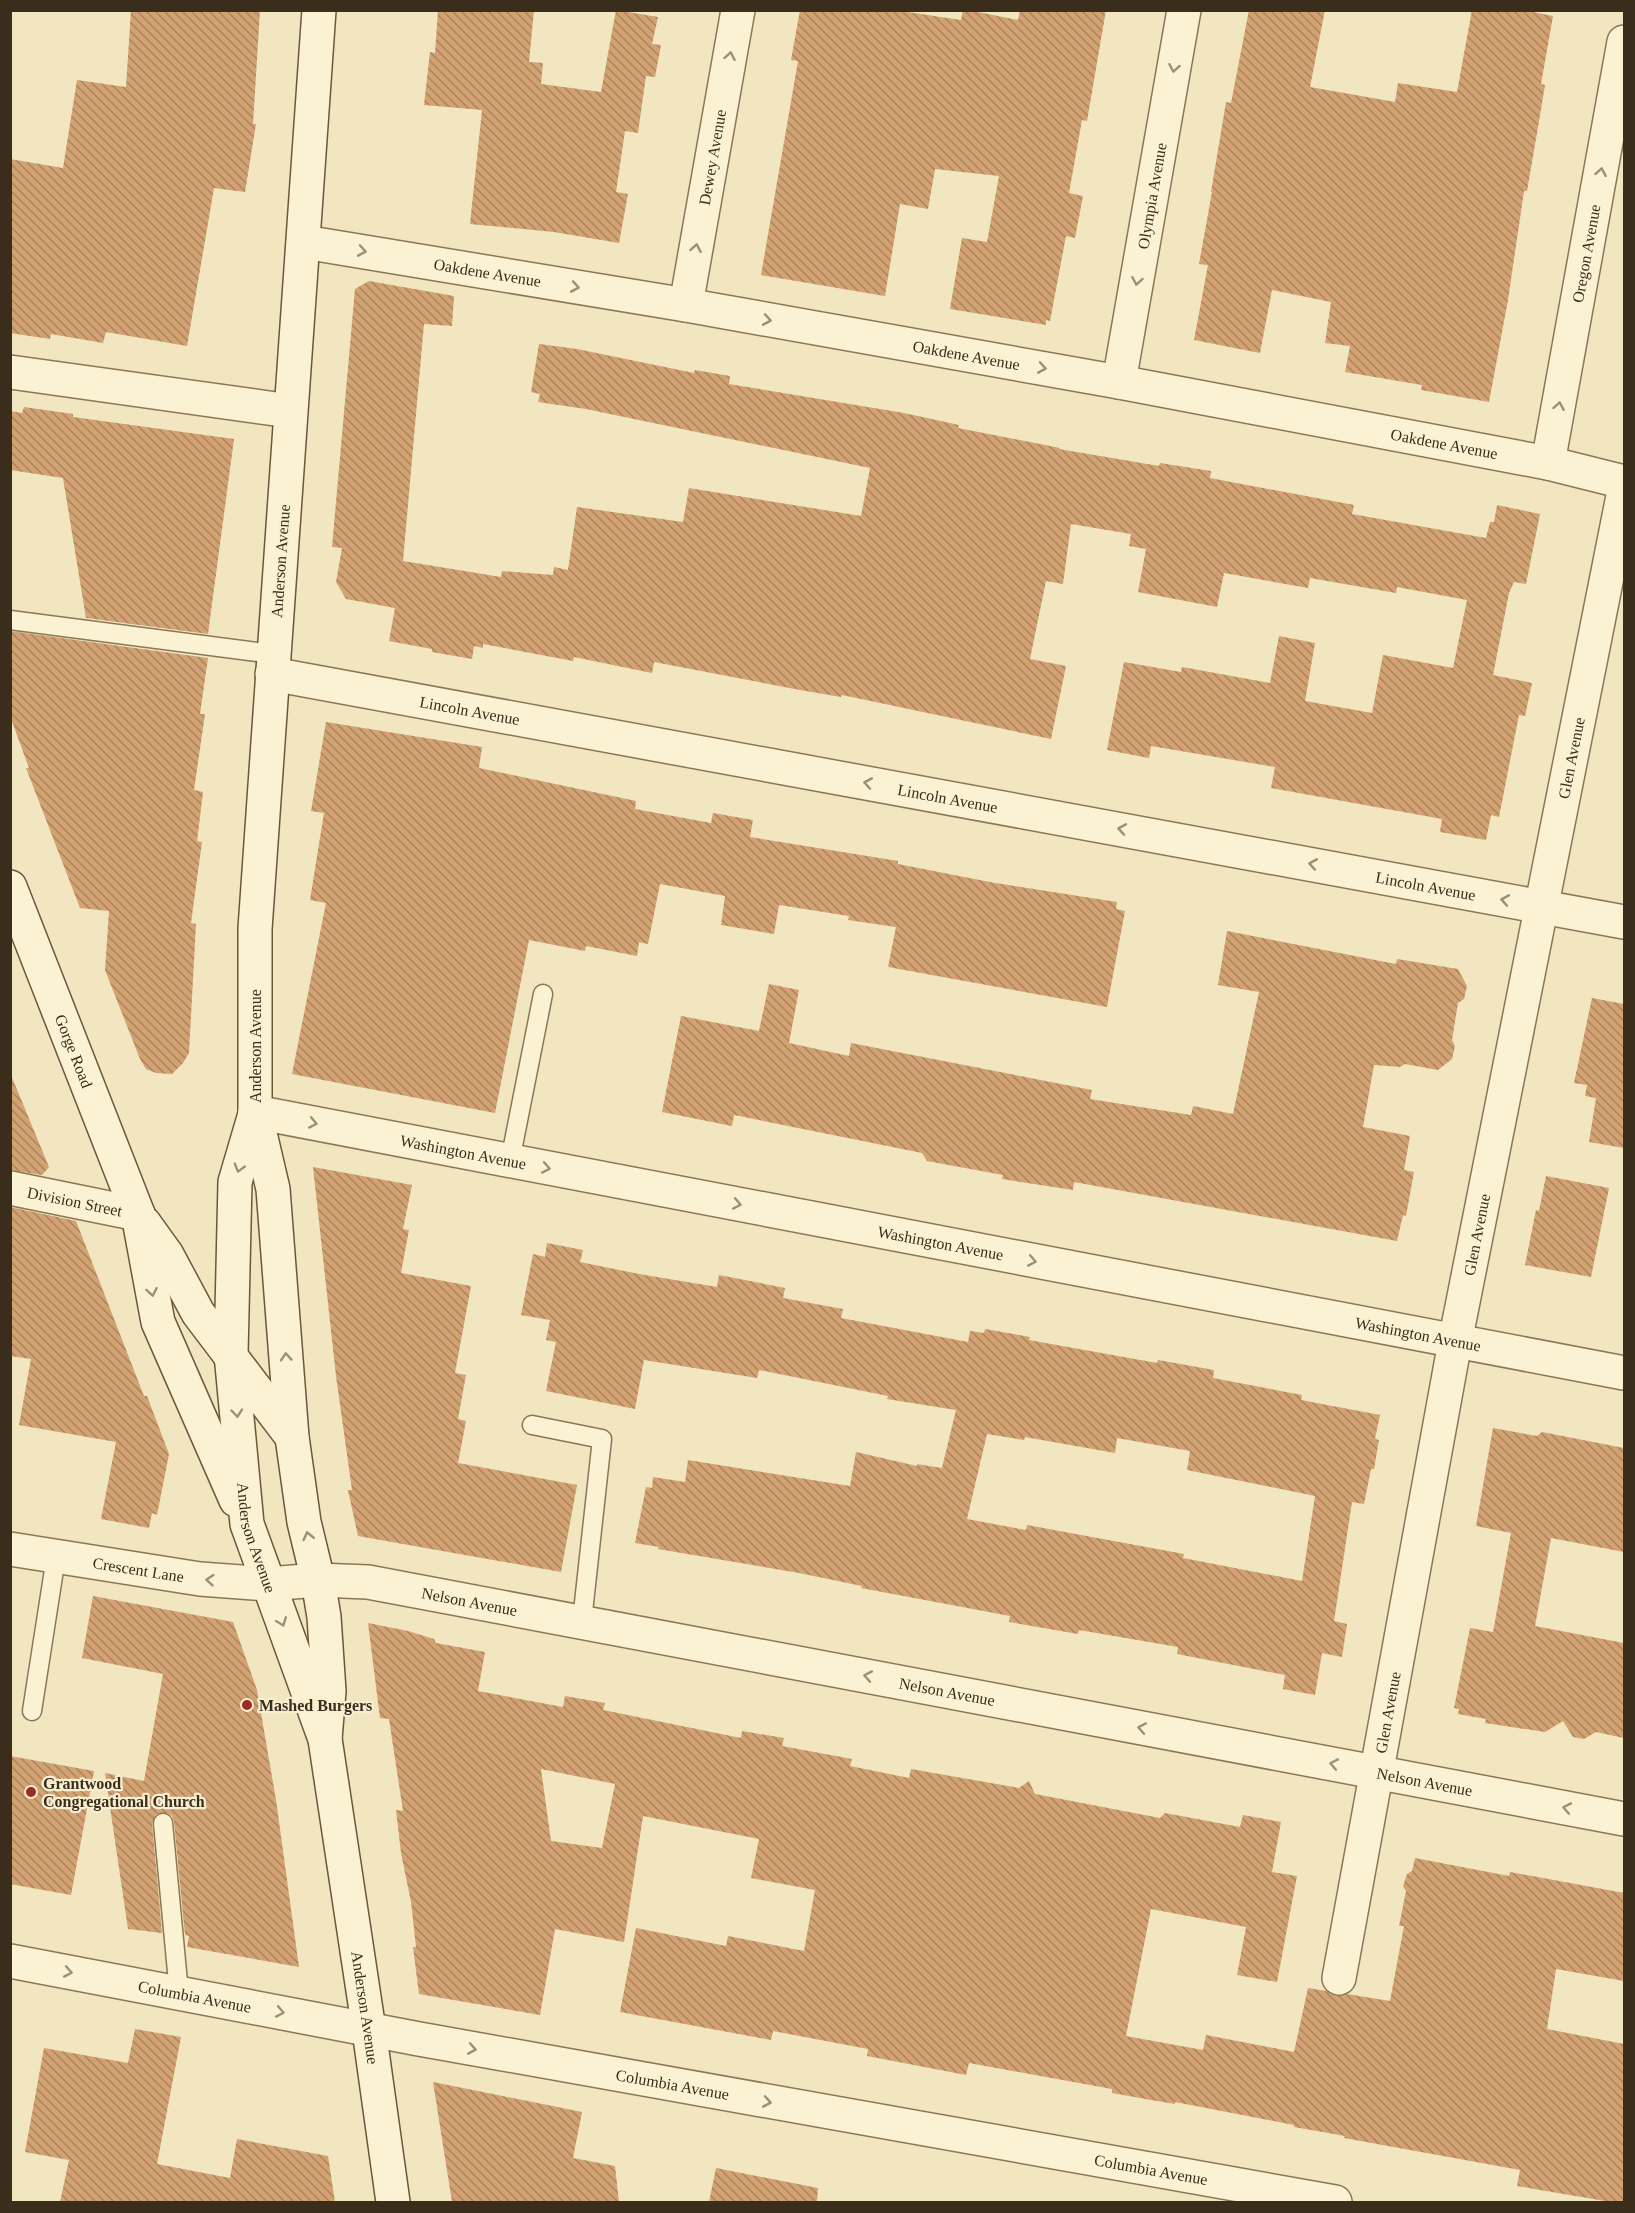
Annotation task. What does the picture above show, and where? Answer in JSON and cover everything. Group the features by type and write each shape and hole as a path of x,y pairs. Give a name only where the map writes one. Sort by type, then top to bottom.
{"street":[{"name":"Anderson Avenue","path":"319,10 255,929 255,1112 273,1189 292,1437 304,1522 324,1617 329,1691 325,1739"},
{"name":"Dewey Avenue","path":"686,305 738,10"},
{"name":"Olympia Avenue","path":"1119,382 1184,10"},
{"name":"Oregon Avenue","path":"1548,463 1624,42"},
{"name":"Oakdene Avenue","path":"304,242 686,305 1119,382 1548,463 1624,482"},
{"path":"10,372 290,411"},
{"name":"Glen Avenue","path":"1339,1978 1455,1342 1624,492"},
{"name":"Lincoln Avenue","path":"272,664 1624,922"},
{"name":"Gorge Road","path":"10,887 138,1214 158,1322 247,1524"},
{"name":"Anderson Avenue","path":"255,1112 235,1182 231,1354 247,1524 325,1739 393,2202"},
{"name":"Washington Avenue","path":"255,1112 1624,1373"},
{"name":"Division Street","path":"10,1188 138,1214"},
{"name":"Gorge Road","path":"138,1214 167,1255 198,1313 292,1437"},
{"name":"Crescent Lane","path":"10,1549 200,1579 268,1584"},
{"name":"Nelson Avenue","path":"268,1584 318,1580 368,1582 1624,1819"},
{"name":"Columbia Avenue","path":"10,1961 369,2030 1335,2202"}],"lane":[{"path":"10,620 272,664"},
{"path":"510,1161 543,994"},
{"path":"532,1425 602,1439 582,1621"},
{"path":"32,1711 56,1557"},
{"path":"163,1823 178,1994"}],"building":[{"path":"131,10 260,10 253,124 256,124 245,192 214,188 187,346 106,332 103,343 51,334 50,339 10,333 10,159 63,168 77,80 126,87"},
{"path":"438,10 534,10 529,62 543,63 541,84 601,92 616,10 658,17 652,44 661,45 655,77 646,76 638,133 625,131 616,192 628,194 619,243 554,232 470,224 482,110 424,105 430,52 435,53"},
{"path":"800,10 894,10 961,20 963,10 968,10 1018,20 1020,10 1106,10 1087,121 1082,120 1069,193 1083,196 1075,238 1066,236 1050,321 1046,320 1046,325 950,309 962,238 987,242 999,176 935,169 928,209 900,204 885,296 761,275 798,61 791,60"},
{"path":"1249,10 1325,10 1310,87 1395,102 1398,83 1457,92 1472,10 1523,10 1553,16 1541,84 1545,85 1527,191 1524,191 1508,300 1489,402 1421,390 1422,385 1345,372 1350,346 1325,343 1331,302 1272,290 1260,353 1194,340 1208,265 1199,264 1226,102 1231,103"},
{"path":"369,281 454,296 452,326 424,324 403,561 501,577 502,571 553,575 554,567 568,570 577,507 683,522 689,488 861,516 870,468 586,409 538,402 540,394 531,392 539,344 577,349 694,373 695,370 730,376 729,384 904,413 959,425 958,428 1059,449 1159,466 1160,463 1211,471 1210,478 1354,505 1352,514 1486,538 1490,522 1494,522 1497,505 1540,514 1526,584 1514,582 1509,593 1493,675 1532,683 1525,716 1519,715 1499,817 1491,815 1486,840 1440,832 1442,819 1271,788 1275,767 1151,746 1149,758 1107,750 1124,662 1181,672 1182,667 1270,683 1279,636 1315,643 1305,701 1372,713 1383,655 1453,668 1467,600 1397,587 1396,593 1310,578 1308,588 1224,573 1217,607 1138,592 1146,549 1129,546 1131,534 1071,524 1063,584 1046,581 1030,659 1066,666 1051,739 842,695 841,697 800,690 654,662 652,673 574,657 573,661 483,644 483,648 474,646 472,659 389,641 395,608 346,599 336,582 342,548 332,547 355,289"},
{"path":"24,407 73,414 73,417 234,439 208,634 86,618 63,478 10,470 10,411 22,413"},
{"path":"10,631 208,658 200,714 205,714 194,790 203,792 197,841 202,842 191,923 196,924 189,1053 172,1074 156,1073 146,1069 140,1059 105,970 109,911 80,908 26,768 29,768 10,716"},
{"path":"326,722 482,747 479,768 636,801 635,809 711,823 713,813 753,820 750,837 898,861 898,864 995,883 1117,902 1116,909 1125,911 1107,1007 888,967 896,927 848,920 849,916 779,905 774,934 721,925 725,896 660,884 648,944 639,942 637,956 586,946 585,951 529,940 495,1113 292,1074 326,903 310,900 324,813 311,811"},
{"path":"1227,931 1396,964 1397,959 1458,969 1467,986 1464,999 1458,1003 1452,1040 1455,1046 1452,1059 1438,1070 1405,1064 1400,1067 1374,1065 1363,1127 1410,1136 1404,1170 1414,1172 1406,1216 1403,1215 1397,1241 1074,1182 1073,1190 1002,1179 1003,1175 927,1161 922,1153 734,1115 732,1126 662,1112 681,1016 759,1031 769,984 799,990 789,1043 849,1056 851,1043 1092,1090 1090,1099 1191,1115 1193,1106 1233,1114 1259,992 1218,985"},
{"path":"1592,998 1624,1004 1624,1148 1589,1142 1596,1098 1585,1096 1587,1085 1574,1083"},
{"path":"11,1075 49,1167 42,1175 10,1170"},
{"path":"313,1167 412,1185 403,1229 409,1230 401,1273 471,1286 455,1373 466,1375 458,1419 466,1421 458,1463 577,1485 561,1572 358,1536 348,1490 352,1490 336,1376"},
{"path":"1546,1176 1609,1188 1591,1277 1525,1265 1536,1210 1539,1211"},
{"path":"10,1207 76,1221 169,1454 157,1515 152,1513 149,1528 101,1519 116,1442 19,1425 31,1359 10,1356"},
{"path":"547,1243 583,1250 580,1262 639,1274 717,1287 719,1275 785,1288 783,1298 843,1309 841,1318 968,1342 970,1331 984,1333 985,1329 1030,1337 1029,1340 1157,1363 1158,1360 1214,1370 1213,1378 1302,1395 1301,1400 1380,1415 1375,1439 1379,1440 1374,1469 1371,1469 1364,1504 1352,1502 1334,1621 1347,1624 1342,1657 1322,1653 1315,1695 1283,1689 1285,1675 1177,1654 1178,1647 1079,1630 1078,1634 1009,1622 1010,1616 861,1588 862,1586 799,1573 635,1543 646,1487 652,1488 653,1477 685,1482 688,1460 850,1486 856,1452 917,1466 917,1464 942,1468 956,1410 887,1399 888,1396 759,1370 757,1378 644,1360 635,1409 546,1391 556,1342 546,1340 550,1320 521,1315 533,1254 545,1257","holes":["987,1434 1024,1440 1025,1437 1115,1453 1117,1438 1190,1451 1187,1470 1315,1496 1302,1581 1183,1558 1184,1554 1027,1525 1026,1530 967,1519"]},
{"path":"1493,1428 1537,1436 1542,1432 1624,1448 1624,1552 1551,1538 1535,1626 1624,1643 1624,1738 1596,1732 1584,1739 1573,1737 1563,1721 1545,1732 1485,1723 1486,1719 1458,1714 1459,1709 1454,1708 1470,1628 1493,1632 1511,1533 1476,1526"},
{"path":"93,1596 233,1622 257,1690 276,1800 299,1967 187,1947 189,1936 185,1935 174,1822 172,1816 167,1813 156,1814 152,1823 162,1933 128,1929 105,1773 144,1781 163,1674 82,1658"},
{"path":"368,1623 408,1631 434,1639 436,1643 485,1652 478,1691 563,1707 565,1696 605,1703 603,1710 741,1738 742,1731 784,1738 782,1746 852,1759 850,1766 909,1778 911,1769 1019,1788 1029,1781 1035,1794 1160,1818 1165,1813 1240,1827 1243,1815 1281,1822 1272,1872 1297,1876 1277,1982 1237,1975 1246,1927 1151,1909 1126,2036 1203,2050 1206,2035 1294,2052 1308,1988 1326,1991 1336,1996 1347,1994 1390,2001 1404,1926 1399,1926 1406,1891 1403,1886 1407,1874 1412,1871 1415,1858 1509,1876 1510,1872 1624,1893 1624,1981 1556,1969 1547,2029 1624,2044 1624,2202 1611,2202 1517,2186 1520,2170 1344,2138 1345,2136 1294,2127 1294,2125 1175,2102 1175,2104 1112,2093 1112,2089 969,2063 966,2075 867,2056 868,2049 773,2031 771,2040 620,2012 636,1928 726,1946 728,1936 804,1951 815,1890 751,1878 759,1839 643,1816 624,1942 555,1929 540,2015 419,1994 413,1947 416,1947 411,1902 401,1853 396,1810 403,1811 389,1719 380,1718","holes":["541,1769 615,1784 602,1848 551,1841"]},
{"path":"10,1756 94,1771 71,1895 10,1884"},
{"path":"135,2029 181,2037 157,2164 230,2178 237,2139 328,2156 335,2202 60,2202 69,2160 25,2152 44,2048 128,2063"},
{"path":"433,2082 582,2112 573,2158 615,2166 619,2202 452,2202"},
{"path":"716,2168 818,2188 817,2202 709,2202"}],"place":[{"name":"Mashed Burgers","path":"247,1705"},
{"name":"Grantwood Congregational Church","path":"31,1792"}]}
